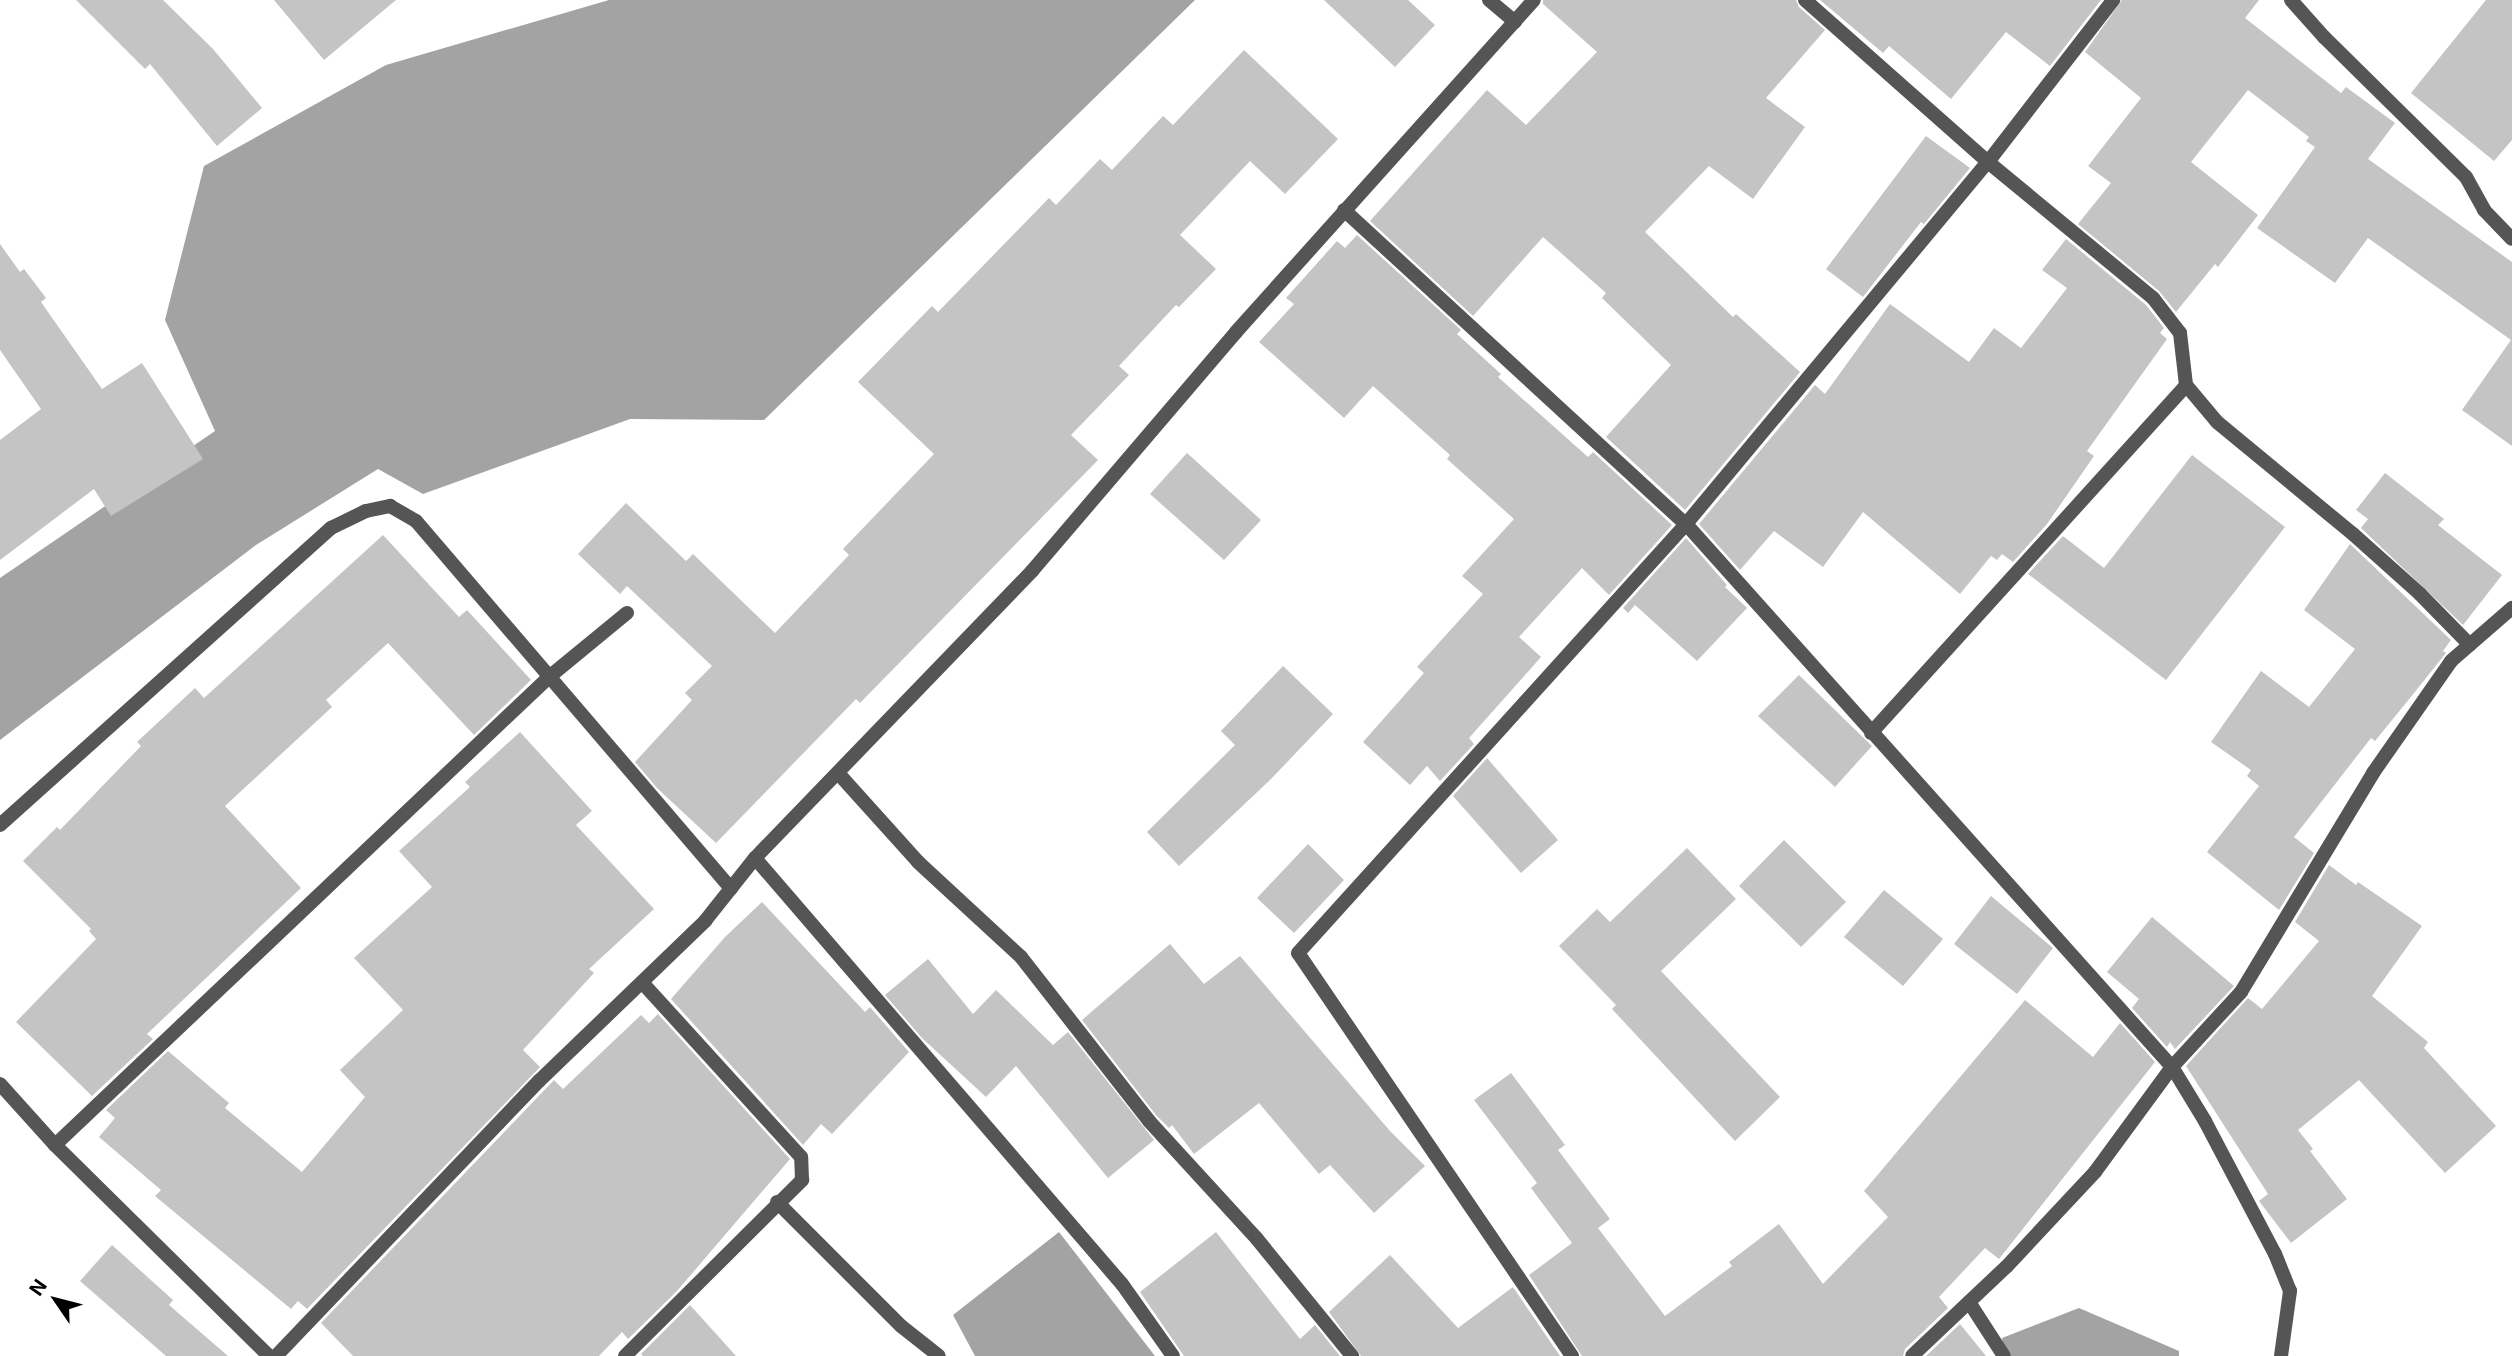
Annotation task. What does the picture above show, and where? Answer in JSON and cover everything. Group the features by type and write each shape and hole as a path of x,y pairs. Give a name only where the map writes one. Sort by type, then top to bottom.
{"street":[{"path":"1489,0 1515,22"},
{"path":"276,1356 540,1081 705,921 755,858 1032,571 1344,210 1535,0"},
{"path":"1805,0 1988,162 2153,298 2180,333 2186,385 2217,422 2287,477 2362,542 2420,594 2470,645"},
{"path":"1572,1356 1298,953 1686,524 1988,162 2113,0"},
{"path":"2291,0 2324,37 2466,177 2484,210 2512,239"},
{"path":"1344,210 1686,524 2172,1067 2224,1157 2275,1254 2290,1291 2281,1356"},
{"path":"1871,733 2186,385"},
{"path":"0,825 331,528 366,511 390,506 416,521 731,889"},
{"path":"1912,1356 1969,1302 2095,1172 2172,1067 2241,992 2372,773 2451,661 2512,608"},
{"path":"55,1145 549,677 627,613"},
{"path":"838,773 918,862 1021,957 1149,1121 1257,1239 1352,1356"},
{"path":"755,858 1122,1284 1173,1356"},
{"path":"625,1356 802,1180 801,1157 642,982"},
{"path":"0,1084 55,1145 269,1356"},
{"path":"777,1202 901,1325 939,1356"},
{"path":"1969,1302 2004,1356"}],"shaded area":[{"path":"609,0 1195,0 764,420 630,419 423,494 378,469 256,545 0,740 0,578 215,431 165,320 204,166 386,65"},
{"path":"1059,1232 1155,1356 975,1356 953,1315"},
{"path":"2079,1308 2179,1351 2179,1356 2004,1356 2002,1338"}],"building":[{"path":"76,0 163,0 213,49 262,108 217,146 150,64 145,69"},
{"path":"274,0 396,0 324,60"},
{"path":"1324,0 1408,0 1435,25 1395,67"},
{"path":"1543,0 1796,0 1799,7 1825,30 1766,98 1805,127 1753,199 1709,166 1645,232 1733,317 1736,314 1800,372 1685,510 1606,437 1671,365 1602,298 1606,293 1543,237 1473,316 1370,221 1487,90 1526,125 1597,52 1543,4"},
{"path":"1820,0 2101,0 2050,66 2006,32 1951,99 1889,46 1883,53"},
{"path":"2122,0 2259,0 2245,18 2341,93 2346,87 2395,123 2368,159 2512,262 2512,446 2462,410 2511,340 2368,238 2335,283 2257,228 2315,147 2306,141 2309,137 2248,90 2191,162 2258,215 2218,267 2215,264 2176,312 2159,291 2078,224 2111,183 2088,166 2141,98 2085,52"},
{"path":"2486,0 2512,0 2512,140 2494,161 2411,93"},
{"path":"1244,50 1338,139 1285,194 1250,161 1180,235 1216,269 1179,307 1176,305 1119,366 1129,375 1071,435 1098,460 860,703 856,699 716,843 657,788 635,762 692,700 685,693 712,666 627,586 620,594 578,554 626,503 686,561 693,554 775,633 849,555 843,549 934,454 858,382 932,306 938,312 1049,198 1056,205 1100,159 1112,170 1163,116 1173,125"},
{"path":"1926,136 1970,168 1924,224 1921,222 1863,297 1826,269"},
{"path":"1357,235 1461,330 1457,334 1501,374 1498,377 1588,457 1593,452 1672,525 1609,595 1582,568 1519,637 1541,657 1469,738 1474,744 1440,781 1427,766 1410,785 1363,742 1424,673 1417,667 1483,594 1462,576 1514,519 1447,459 1450,455 1373,386 1344,418 1259,342 1294,304 1286,298 1337,241 1345,248"},
{"path":"2066,239 2146,305 2164,328 2160,333 2167,339 2087,451 2094,456 2047,524 2013,562 2002,554 1997,560 1991,556 1960,594 1863,512 1823,567 1774,531 1740,570 1699,524 1815,385 1825,394 1890,304 1969,362 1994,328 2021,348 2067,288 2042,270"},
{"path":"0,244 20,272 24,269 46,298 41,302 102,389 142,363 203,459 111,516 94,489 0,560 0,440 41,409 0,350"},
{"path":"1187,453 1261,520 1224,560 1150,494"},
{"path":"2192,455 2285,527 2166,680 2028,574 2063,536 2104,568"},
{"path":"2385,473 2444,519 2438,525 2502,575 2463,625 2361,528 2368,519 2356,510"},
{"path":"383,535 459,617 467,610 531,680 474,735 388,643 326,700 332,707 225,806 301,888 147,1034 153,1039 92,1096 16,1022 96,939 89,931 91,929 23,861 57,827 60,830 141,746 137,742 195,688 204,698"},
{"path":"1686,538 1727,585 1725,587 1747,608 1697,661 1635,605 1628,613 1623,608"},
{"path":"2350,544 2451,640 2443,651 2446,653 2375,741 2371,738 2294,837 2314,853 2279,910 2207,852 2259,786 2247,776 2251,770 2211,742 2261,671 2309,707 2355,649 2304,610"},
{"path":"1283,666 1333,714 1271,779 1179,866 1147,832 1235,745 1221,731"},
{"path":"1799,675 1872,746 1835,787 1758,716"},
{"path":"520,732 592,811 576,825 654,909 589,969 594,973 523,1050 540,1067 307,1309 298,1301 291,1309 155,1196 161,1190 99,1137 115,1118 106,1110 168,1051 229,1103 225,1108 302,1172 365,1097 340,1070 403,1010 354,958 432,887 399,851 470,787 465,782"},
{"path":"1487,758 1558,840 1521,873 1453,796"},
{"path":"1784,840 1846,902 1801,947 1739,886"},
{"path":"1308,844 1344,880 1294,933 1257,898"},
{"path":"1687,848 1736,899 1661,971 1780,1097 1735,1141 1612,1009 1616,1005 1559,946 1597,909 1610,922"},
{"path":"2329,865 2422,926 2372,996 2428,1042 2424,1048 2496,1126 2445,1173 2359,1080 2298,1130 2313,1149 2310,1151 2347,1199 2291,1243 2259,1201 2268,1194 2186,1066 2248,998 2262,1009 2319,941 2295,922"},
{"path":"1884,890 1943,939 1903,986 1844,937"},
{"path":"1991,896 2053,948 2017,994 1954,944"},
{"path":"762,902 865,1012 870,1007 909,1052 832,1134 821,1124 803,1145 671,999 725,937"},
{"path":"2152,917 2234,986 2175,1049 2170,1042 2167,1047 2132,1008 2139,999 2107,972"},
{"path":"1170,944 1204,984 1240,956 1390,1131 1425,1166 1374,1213 1330,1165 1319,1174 1259,1103 1194,1154 1172,1125 1169,1128 1156,1115 1082,1020"},
{"path":"928,959 973,1014 996,990 1053,1045 1068,1032 1154,1140 1108,1178 1016,1066 986,1097 922,1038 885,995"},
{"path":"2025,1000 2093,1057 2120,1023 2155,1062 1999,1259 1985,1248 1939,1297 1948,1308 1905,1349 1903,1356 1582,1356 1529,1275 1572,1243 1531,1188 1537,1183 1474,1100 1511,1073 1565,1145 1558,1150 1610,1219 1598,1228 1665,1316 1732,1266 1729,1262 1779,1224 1823,1284 1888,1217 1864,1191"},
{"path":"658,1014 790,1159 677,1291 628,1339 622,1332 599,1356 353,1356 321,1323 554,1080 563,1089 641,1015 649,1023"},
{"path":"1216,1232 1300,1339 1315,1325 1340,1356 1184,1356 1140,1292"},
{"path":"112,1245 173,1300 169,1305 228,1356 166,1356 80,1281"},
{"path":"1390,1255 1458,1328 1513,1287 1560,1356 1361,1356 1329,1312"},
{"path":"690,1305 736,1356 643,1356 641,1354"},
{"path":"1960,1324 1986,1356 1926,1356"}]}
